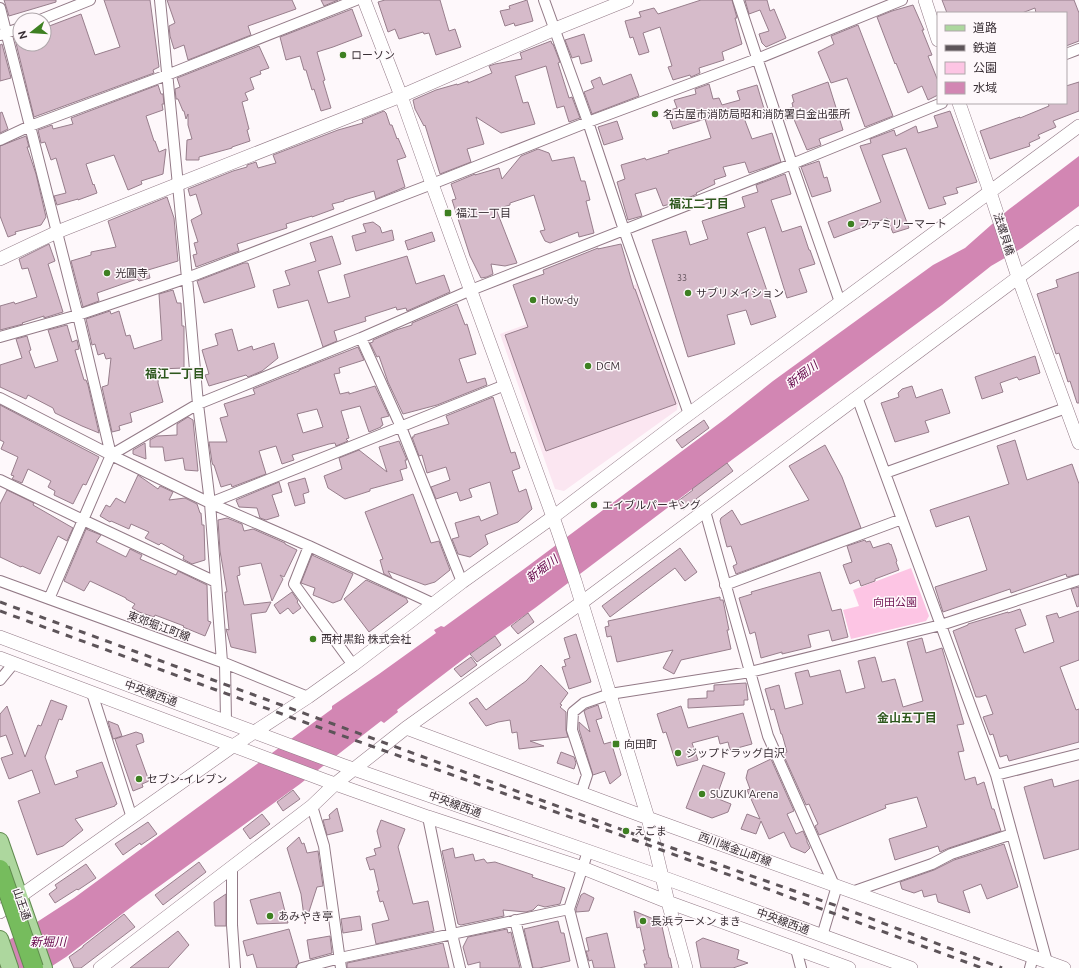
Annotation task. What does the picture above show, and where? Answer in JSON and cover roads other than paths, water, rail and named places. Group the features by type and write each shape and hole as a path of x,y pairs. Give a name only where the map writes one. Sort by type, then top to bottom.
{"highway":[{"path":"0,869 34,968"}],"main road":[{"name":"山王通","path":"0,841 44,968"},
{"path":"0,939 10,968"}],"street":[{"path":"52,15 90,0"},
{"path":"160,0 198,404 210,503 223,662 226,721"},
{"path":"0,140 30,126 168,75 356,0"},
{"path":"364,0 401,96 553,516 575,581 648,818 668,902 686,968"},
{"path":"544,0 689,414"},
{"path":"0,259 57,232 401,96 555,29 627,0"},
{"path":"738,0 792,164 840,302"},
{"path":"0,338 78,315 187,278 432,184 588,122 757,59 902,0"},
{"path":"925,0 937,37"},
{"path":"0,8 3,34 30,126 78,315 111,455"},
{"path":"1067,54 1079,49"},
{"path":"49,599 111,455 198,404 361,338 471,290 792,164 940,104"},
{"name":"法螺貝橋","path":"959,104 1017,272 1079,443"},
{"path":"0,912 233,746 308,697 353,665 462,582 840,302 991,196 1079,126"},
{"path":"100,968 312,806 330,782 348,767 406,728 581,603 857,397 1017,272 1079,232"},
{"path":"361,338 401,427 462,582"},
{"path":"210,503 505,385"},
{"path":"857,397 996,775 1047,962"},
{"path":"0,398 111,455 210,503 309,546 434,604"},
{"path":"885,473 1066,408"},
{"path":"0,480 216,582"},
{"path":"705,511 768,736 836,886 822,936"},
{"path":"725,585 902,520"},
{"path":"309,546 294,584 353,665"},
{"path":"581,793 587,775 572,730 573,712 584,703 610,694 750,672 941,625 1079,580"},
{"name":"東郊堀江町線","path":"0,581 223,662 308,697"},
{"name":"中央線西通","path":"0,637 348,767 662,877 911,968"},
{"name":"中央線西通","path":"0,658 330,782 428,817 583,868 668,902 849,968"},
{"path":"0,680 14,664"},
{"path":"92,693 132,818"},
{"name":"西川端金山町線","path":"406,728 836,886 1032,962 1047,962 1064,968"},
{"path":"996,775 1079,754"},
{"path":"312,806 324,846 341,963"},
{"path":"428,817 460,968"},
{"path":"852,892 932,864 951,854 1012,834"},
{"path":"584,968 569,909 588,851"},
{"path":"232,867 232,925 235,968"},
{"path":"302,968 341,963 452,934 569,909"},
{"path":"515,920 527,968"},
{"path":"796,948 801,968"}],"water":[{"name":"新堀川","path":"1079,156 1079,206 1022,248 991,266 942,305 695,487 535,608 478,648 397,710 398,712 384,723 381,721 300,784 139,901 66,957 49,968 0,968 0,946 74,898 332,709 332,706 436,633 434,630 441,626 444,627 524,569 725,419 773,381 933,265 965,248 1008,210"}],"railway":[{"path":"0,602 672,848 840,907 1002,968"},
{"path":"0,611 637,841 982,968"}],"place":[{"name":"ローソン","path":"343,55"},
{"name":"名古屋市消防局昭和消防署白金出張所","path":"655,114"},
{"name":"福江一丁目","path":"448,213"},
{"name":"ファミリーマート","path":"851,224"},
{"name":"光圓寺","path":"107,273"},
{"name":"サブリメイション","path":"688,293"},
{"name":"How-dy","path":"533,300"},
{"name":"DCM","path":"588,366"},
{"name":"エイブルパーキング","path":"594,505"},
{"name":"西村黒鉛 株式会社","path":"313,639"},
{"name":"向田町","path":"616,744"},
{"name":"ジップドラッグ白沢","path":"678,753"},
{"name":"セブン-イレブン","path":"139,779"},
{"name":"SUZUKI Arena","path":"702,794"},
{"name":"えごま","path":"626,831"},
{"name":"あみやき亭","path":"270,916"},
{"name":"長浜ラーメン まき","path":"643,921"}],"district":[{"name":"福江二丁目","path":"699,204"},
{"name":"福江一丁目","path":"175,374"},
{"name":"金山五丁目","path":"907,718"}],"park label":[{"name":"向田公園","path":"895,602"}]}
